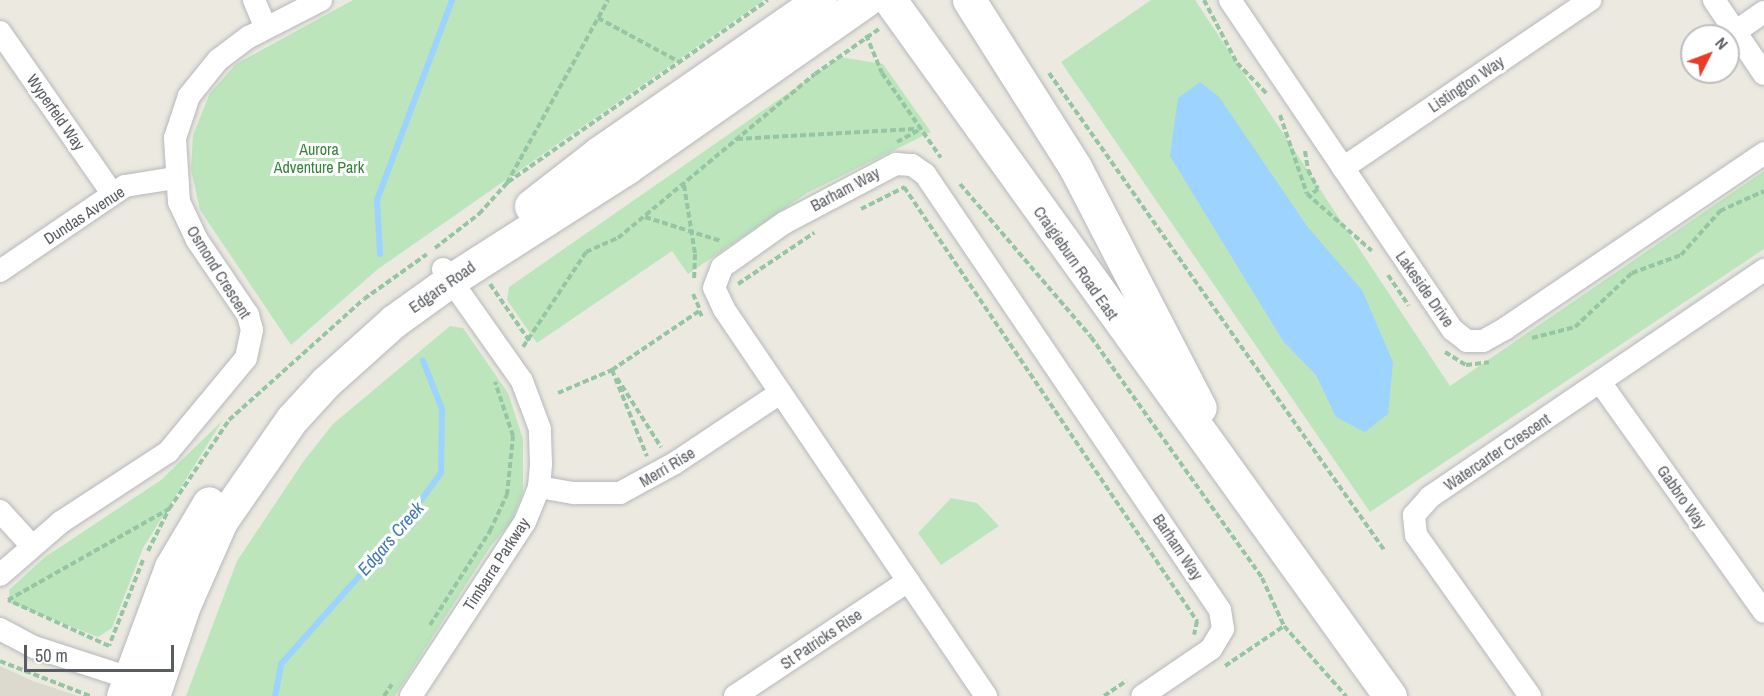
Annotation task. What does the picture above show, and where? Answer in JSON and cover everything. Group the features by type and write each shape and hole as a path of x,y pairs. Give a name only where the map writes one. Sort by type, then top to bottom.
{"main road":[{"name":"Edgars Road","path":"140,689 171,567 223,479 322,365 599,153 820,0"},
{"name":"Craigieburn Road East","path":"969,0 1075,167 1189,388 1267,523"},
{"name":"Craigieburn Road East","path":"896,8 1197,434 1267,523 1390,696"},
{"name":"Edgars Road","path":"458,260 626,168 861,16"}],"street":[{"path":"254,0 266,28"},
{"name":"Osmond Crescent","path":"0,575 31,545 168,452 246,358 252,330 248,315 188,225 175,178 175,138 189,96 218,60 266,28 321,0"},
{"name":"Lakeside Drive","path":"1230,0 1453,330 1474,342 1506,328 1764,153"},
{"name":"Listington Way","path":"1342,168 1590,0"},
{"path":"1714,0 1730,24"},
{"path":"1740,29 1764,12"},
{"name":"Wyperfeld Way","path":"0,32 112,193"},
{"path":"1740,39 1764,74"},
{"name":"Barham Way","path":"717,298 714,282 722,267 813,205 896,164 912,165 925,174 1220,610 1223,629 1211,649 1138,686"},
{"name":"Dundas Avenue","path":"0,271 112,193 137,183 175,178"},
{"name":"Timbarra Parkway","path":"411,696 525,522 539,487 540,429 522,381 506,358 458,260"},
{"name":"Watercarter Crescent","path":"1530,696 1422,544 1412,521 1424,501 1764,270"},
{"path":"717,298 986,696"},
{"name":"Gabbro Way","path":"1600,382 1764,612"},
{"name":"Merri Rise","path":"539,487 574,493 620,493 675,463 780,393"},
{"path":"0,512 31,545"},
{"name":"St Patricks Rise","path":"735,696 908,581"},
{"path":"0,629 34,647 140,689"}],"path":[{"path":"169,509 8,600 110,646 169,509 229,420 364,299 458,260 507,183 608,0"},
{"path":"507,183 768,0"},
{"path":"1204,0 1236,63 1272,102"},
{"path":"428,628 490,531 507,495 513,436 490,371 530,342 586,252 618,238 684,184 736,139 861,16 896,8"},
{"path":"861,16 882,73 943,161"},
{"path":"598,18 678,62"},
{"path":"1047,70 1385,551"},
{"path":"1277,109 1307,194 1376,255"},
{"path":"736,139 920,129"},
{"path":"893,144 920,129"},
{"path":"857,211 925,174"},
{"path":"956,178 1091,337 1262,578 1284,626 1346,696"},
{"path":"684,184 692,233 692,289 699,311"},
{"path":"904,187 1197,621 1194,634 1183,642"},
{"path":"1520,344 1575,327 1632,273 1681,255 1720,212 1764,191"},
{"path":"645,217 713,241 729,238"},
{"path":"558,393 612,370 818,230"},
{"path":"458,260 530,342"},
{"path":"1385,270 1415,311"},
{"path":"1440,346 1452,360 1466,365 1499,358"},
{"path":"612,370 662,447"},
{"path":"612,370 647,456"},
{"path":"0,661 90,696"},
{"path":"384,696 397,677"},
{"path":"1104,696 1138,686"}],"shaded area":[{"path":"0,666 33,681 78,696 0,696"}],"green space":[{"name":"Aurora Adventure Park","path":"353,0 764,0 378,269 291,345 200,210 191,169 193,135 210,93 236,64"},
{"path":"1151,0 1195,0 1450,386 1764,171 1764,249 1370,512 1061,62"},
{"path":"840,57 883,64 931,132 807,193 688,274 672,251 537,343 507,300 509,287"},
{"path":"450,326 463,328 508,393 523,439 523,491 512,521 490,547 395,696 186,696 237,561 303,462 333,424"},
{"path":"222,421 143,548 112,628 98,637 10,603 9,590 45,557 161,480"},
{"path":"951,498 977,503 999,526 941,565 918,533"}],"water":[{"path":"1200,82 1219,97 1307,226 1362,290 1393,362 1388,414 1365,432 1336,417 1316,375 1283,341 1170,156 1178,98"}],"waterway":[{"name":"Edgars Creek","path":"380,254 377,200 452,0"},
{"name":"Edgars Creek","path":"275,696 281,664 394,537 441,473 442,409 423,361"}]}
